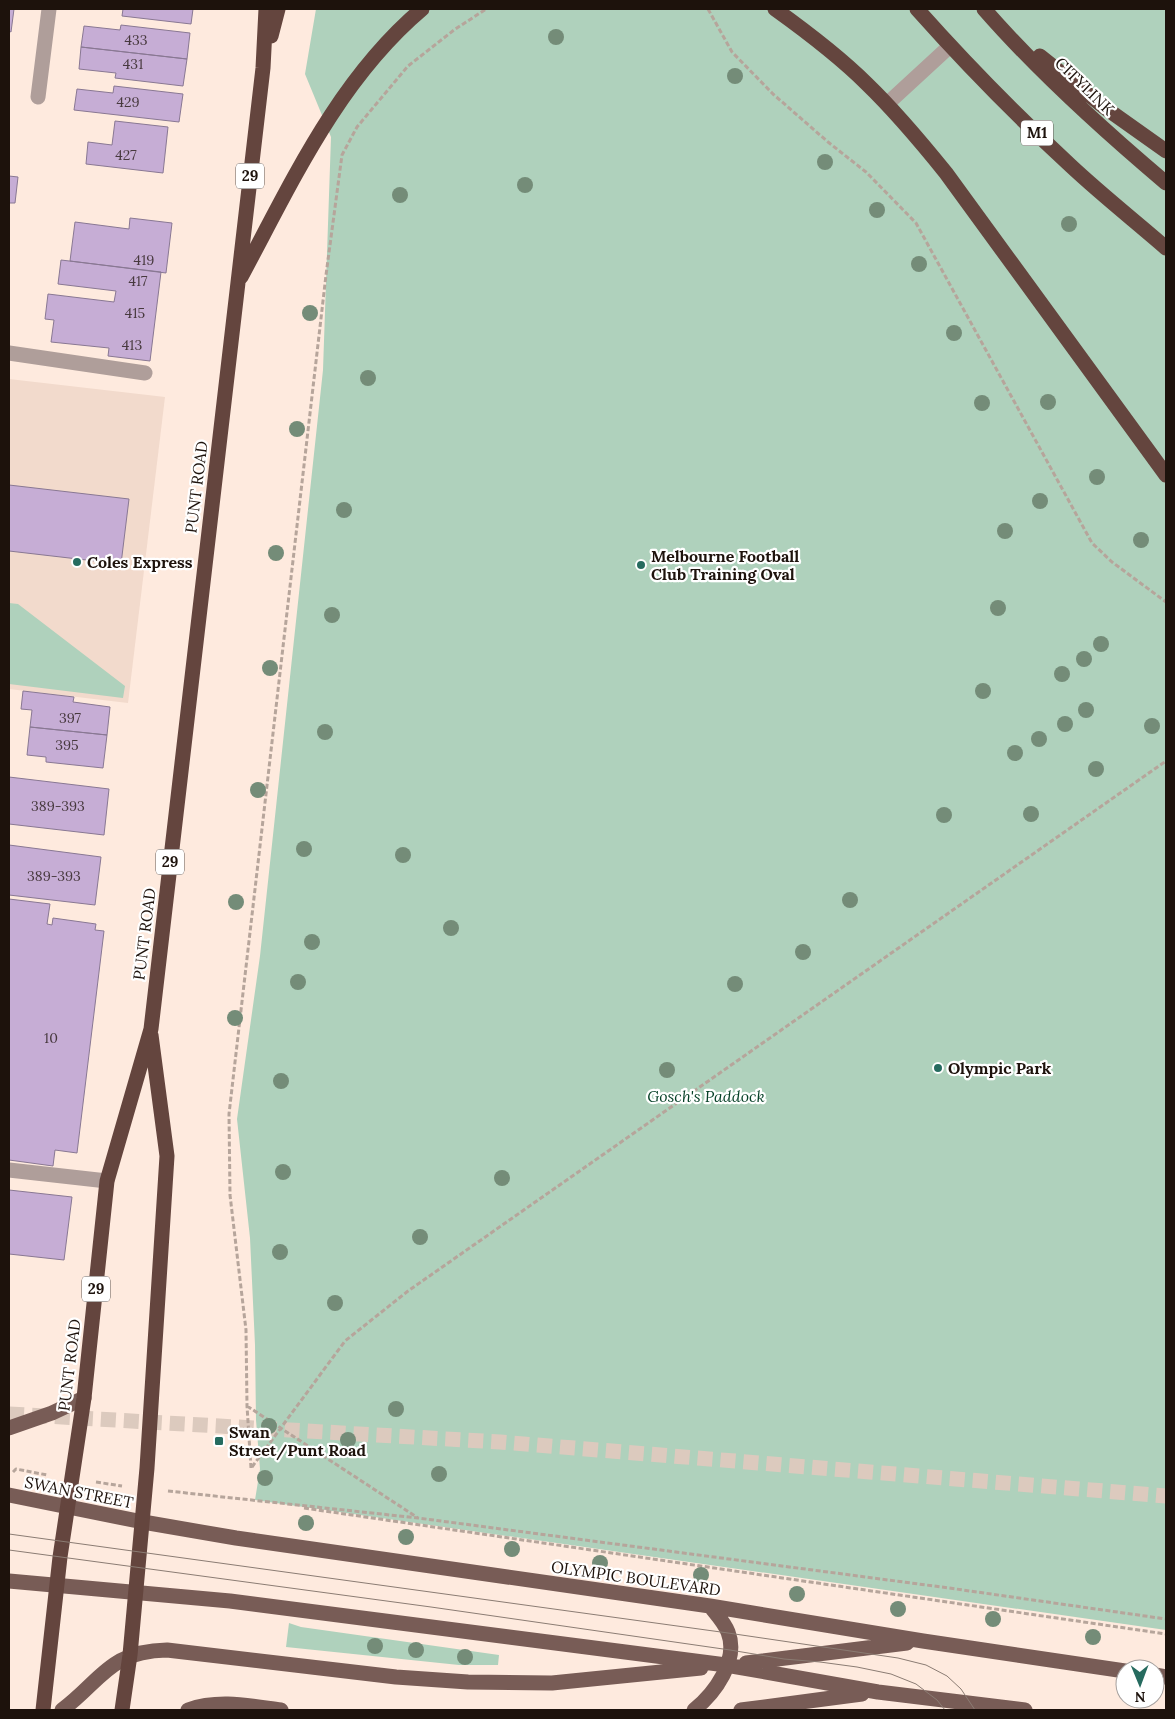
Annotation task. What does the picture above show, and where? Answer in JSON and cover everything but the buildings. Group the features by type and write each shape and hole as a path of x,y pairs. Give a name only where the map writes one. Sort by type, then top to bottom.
{"highway":[{"name":"PUNT ROAD","path":"43,1710 67,1507 84,1398 107,1181 151,1029 263,68 266,9"},
{"name":"PUNT ROAD","path":"263,68 278,9"},
{"path":"237,285 309,150 328,119 374,56 422,9"},
{"path":"776,9 846,64 887,104 946,173 1166,475"},
{"name":"M1","path":"917,9 1000,98 1073,168 1166,248"},
{"path":"989,14 1104,107 1166,151"},
{"name":"CITYLINK","path":"989,14 1058,86 1166,183"},
{"name":"PUNT ROAD","path":"122,1710 130,1655 149,1450 167,1156 151,1029"}],"main road":[{"path":"9,1428 52,1413 84,1398"},
{"name":"SWAN STREET","path":"9,1495 143,1522"},
{"name":"OLYMPIC BOULEVARD","path":"143,1522 236,1538 710,1606 923,1641 1115,1670"},
{"path":"9,1581 230,1601 726,1665 878,1692 1025,1710"},
{"path":"694,1710 714,1691 726,1665 730,1650 728,1632 710,1606"},
{"path":"62,1710 109,1668 130,1655 147,1651 167,1650 396,1677 477,1682 552,1683 726,1665 923,1641"},
{"path":"741,1710 878,1692"},
{"path":"188,1710 210,1704 227,1704 281,1710"}],"street":[{"path":"38,97 49,9"},
{"path":"887,104 950,46"},
{"path":"9,353 145,373"},
{"path":"9,1170 107,1181"}],"path":[{"path":"486,9 454,30 408,66 357,127 342,155 326,275 229,1114 230,1195 246,1330 247,1406 251,1468 345,1341 408,1291 1166,761"},
{"path":"708,9 732,52 773,94 866,172 916,223 1092,543 1112,562 1166,602"},
{"path":"247,1406 418,1518"},
{"path":"1166,1619 949,1588 418,1518 244,1499 1166,1634"}],"shaded area":[{"name":"Coles Express","path":"9,379 165,397 128,703 9,689"}],"green space":[{"name":"Gosch's Paddock","path":"316,9 1166,9 1166,1630 255,1500 260,1469 256,1420 250,1238 237,1119 260,956 323,370 331,137 305,74"},
{"path":"9,603 18,604 125,686 123,698 9,684"},
{"path":"289,1623 301,1627 499,1655 498,1665 459,1665 286,1647"}],"tunnel":[{"path":"9,1414 500,1442 1166,1496"}],"tram line":[{"path":"9,1534 898,1658 926,1665 947,1676 961,1689 975,1710"},
{"path":"9,1550 431,1607 784,1659 857,1667 891,1674 916,1684 937,1700 945,1710"}],"place":[{"name":"Coles Express","path":"77,562"},
{"name":"Melbourne Football Club Training Oval","path":"641,565"},
{"name":"Olympic Park","path":"938,1068"},
{"name":"Swan Street/Punt Road","path":"219,1441"}]}
